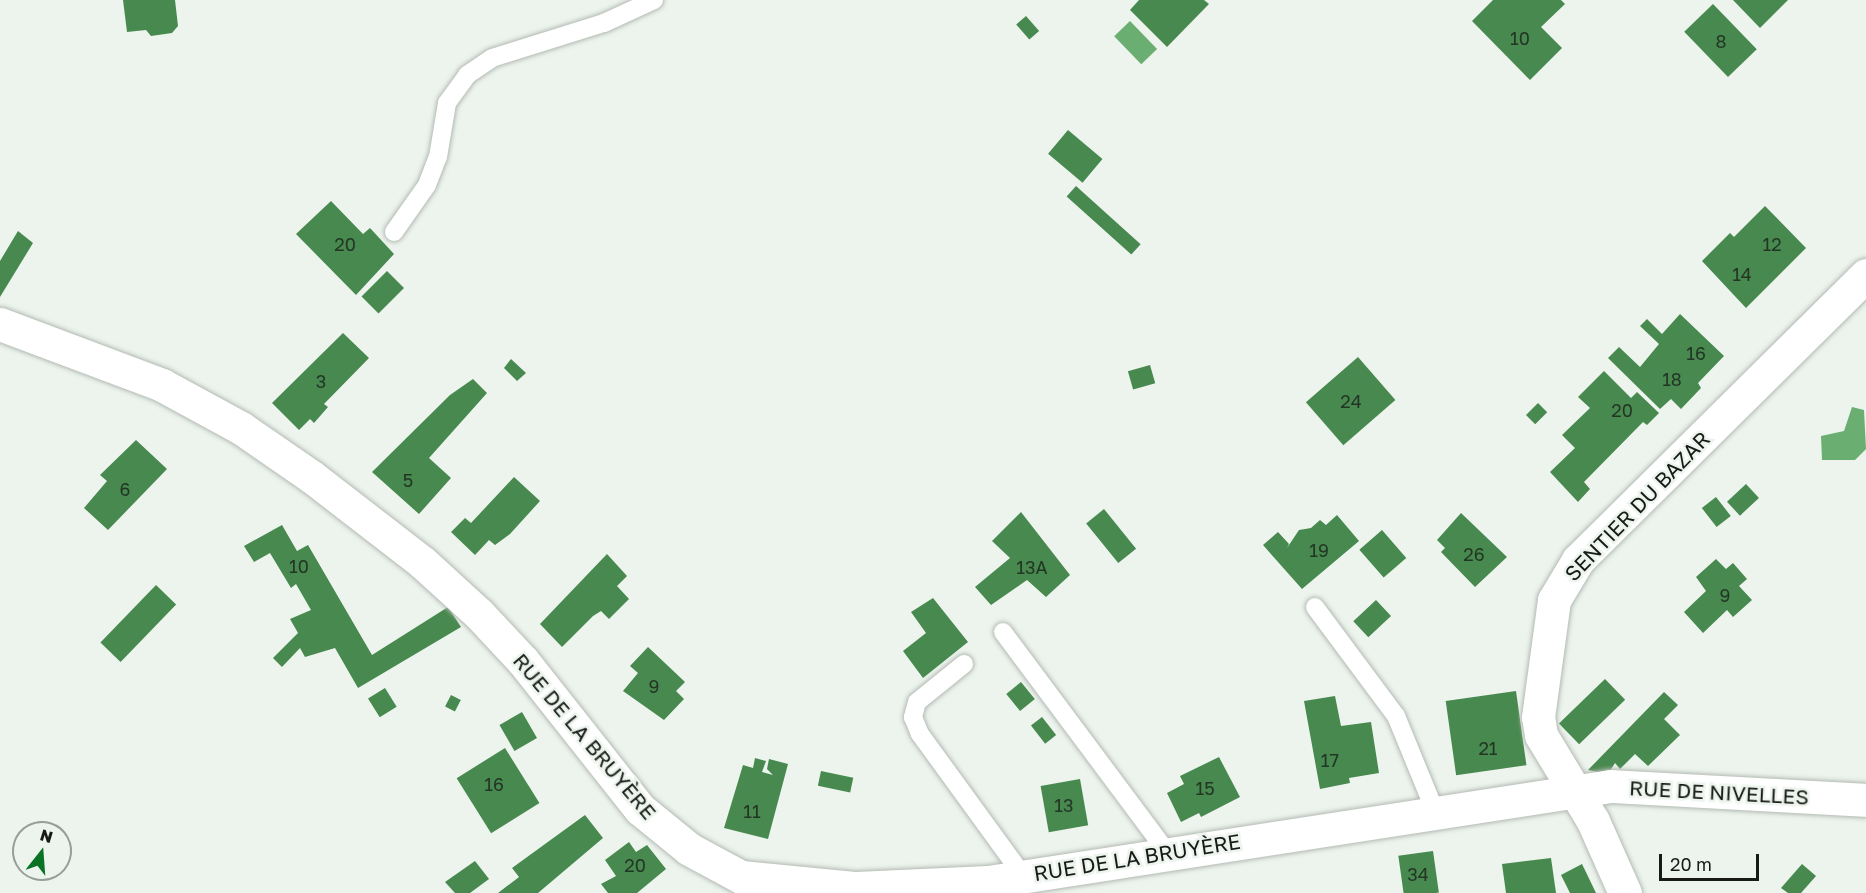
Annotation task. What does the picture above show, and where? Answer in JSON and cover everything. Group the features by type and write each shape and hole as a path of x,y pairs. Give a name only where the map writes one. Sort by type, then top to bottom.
{"street":[{"name":"SENTIER DU BAZAR","path":"1625,893 1593,821 1550,755 1538,717 1554,600 1562,583 1578,560 1866,275"},
{"name":"RUE DE LA BRUYÈRE","path":"0,324 162,385 241,428 312,477 422,562 479,614 523,661 640,809 689,849 721,868 741,876 856,888 934,887 1023,876 1166,851 1571,790"},
{"name":"RUE DE NIVELLES","path":"1571,790 1611,786 1866,800"}],"lane":[{"path":"394,232 427,185 438,157 447,103 467,75 492,58 604,23 654,0"},
{"path":"1315,607 1396,716 1435,811"},
{"path":"1003,632 1166,851"},
{"path":"964,664 917,702 913,717 920,734 1023,876"}],"shaded area":[{"path":"1130,21 1157,49 1141,64 1114,36"},
{"path":"1852,407 1864,410 1866,449 1855,460 1822,460 1821,436 1844,431"}],"building":[{"path":"123,0 175,0 178,26 172,33 151,36 146,30 127,32"},
{"path":"1139,0 1204,0 1209,4 1167,47 1130,10"},
{"path":"1493,0 1561,0 1565,4 1541,27 1562,48 1530,80 1472,21"},
{"path":"1733,0 1788,0 1760,28"},
{"path":"1713,4 1757,49 1728,77 1684,32"},
{"path":"1026,16 1039,31 1029,40 1016,25"},
{"path":"1068,130 1102,159 1083,183 1048,154"},
{"path":"1076,186 1141,244 1131,255 1067,196"},
{"path":"331,201 363,234 370,228 394,254 356,295 296,234"},
{"path":"1765,206 1806,248 1746,308 1702,261 1730,233 1734,237"},
{"path":"18,231 33,243 0,297 0,261"},
{"path":"387,271 404,288 379,313 362,296"},
{"path":"1680,314 1724,356 1698,383 1701,388 1681,409 1671,399 1660,409 1608,358 1619,347 1640,367 1659,344 1640,326 1647,319 1662,334"},
{"path":"343,333 369,358 324,404 328,407 314,423 310,419 299,430 272,403"},
{"path":"1358,357 1395,400 1343,445 1306,402"},
{"path":"511,359 526,373 517,381 504,368"},
{"path":"1150,365 1155,383 1133,390 1128,371"},
{"path":"1604,371 1631,398 1637,392 1659,413 1647,425 1643,422 1584,482 1590,489 1578,502 1550,472 1575,448 1562,435 1590,408 1578,397"},
{"path":"473,379 487,393 429,458 451,478 419,514 372,472 450,395"},
{"path":"1538,403 1547,412 1535,424 1526,415"},
{"path":"136,440 167,469 108,530 84,508 107,481 100,475"},
{"path":"514,477 540,501 510,534 495,545 489,540 475,555 451,532 465,518 471,523"},
{"path":"1746,484 1759,498 1740,516 1727,502"},
{"path":"1716,497 1731,516 1717,527 1702,508"},
{"path":"1104,509 1136,549 1118,563 1086,523"},
{"path":"1021,512 1070,575 1046,597 1027,580 991,605 975,587 1010,558 992,541"},
{"path":"1461,513 1507,557 1475,587 1441,552 1445,548 1437,540"},
{"path":"1337,515 1359,541 1302,589 1263,545 1278,532 1289,544 1287,548 1299,530 1311,528 1320,520 1326,525"},
{"path":"282,525 297,551 308,545 372,655 448,607 461,627 358,688 335,648 305,657 300,648 282,667 273,658 298,633 290,619 311,610 296,584 291,588 270,553 254,562 244,546"},
{"path":"1382,530 1406,558 1384,578 1359,550"},
{"path":"607,554 627,576 617,586 629,599 609,619 601,611 593,616 562,647 540,624"},
{"path":"1716,559 1726,569 1733,563 1747,579 1739,586 1752,600 1733,617 1727,610 1703,633 1684,612 1706,591 1696,577"},
{"path":"156,585 176,604 121,662 100,643"},
{"path":"933,598 968,642 923,678 903,651 926,633 911,612"},
{"path":"1376,600 1391,616 1368,637 1353,621"},
{"path":"648,647 685,682 676,691 684,699 664,720 623,691 638,673 630,666"},
{"path":"1605,679 1625,700 1579,744 1559,723"},
{"path":"1021,682 1035,699 1020,711 1006,694"},
{"path":"385,688 397,707 380,717 368,699"},
{"path":"1516,691 1526,765 1456,775 1446,701"},
{"path":"1664,692 1678,705 1664,719 1680,735 1648,766 1635,754 1620,769 1615,763 1608,774 1588,770"},
{"path":"451,695 461,700 455,712 445,707"},
{"path":"1335,696 1341,726 1371,722 1379,773 1349,778 1350,783 1320,789 1304,701"},
{"path":"522,712 537,738 514,751 499,725"},
{"path":"1042,717 1056,735 1045,744 1031,726"},
{"path":"505,748 539,803 491,833 457,778"},
{"path":"1219,757 1240,797 1201,817 1199,813 1181,822 1167,793 1184,784 1180,776"},
{"path":"755,758 766,761 762,772 773,775 767,769 769,759 788,764 768,839 724,828 743,765 753,768"},
{"path":"821,771 853,778 850,793 818,786"},
{"path":"1080,779 1088,825 1049,832 1041,786"},
{"path":"585,815 603,838 538,893 498,893 519,877 512,868"},
{"path":"629,842 636,852 647,845 666,869 637,893 608,893 601,884 616,876 605,860"},
{"path":"1433,851 1439,893 1404,893 1398,856"},
{"path":"1551,858 1556,893 1506,893 1502,864"},
{"path":"475,861 489,879 470,893 455,893 445,882"},
{"path":"1582,864 1596,893 1570,893 1561,875"},
{"path":"1802,864 1816,876 1801,893 1788,893 1781,888"}]}
